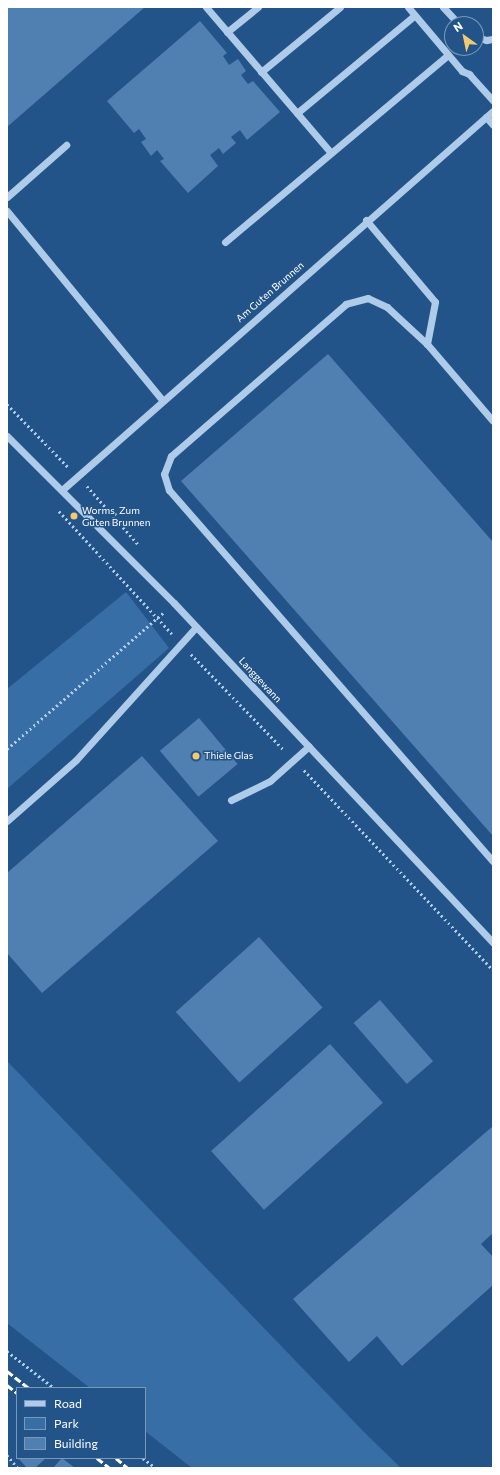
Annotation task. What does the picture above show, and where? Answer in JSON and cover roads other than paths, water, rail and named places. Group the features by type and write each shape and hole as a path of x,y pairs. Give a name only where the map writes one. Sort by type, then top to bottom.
{"street":[{"path":"206,7 331,153"},
{"path":"227,32 258,7"},
{"path":"261,72 340,7"},
{"path":"408,7 444,50"},
{"path":"443,7 451,16"},
{"path":"297,113 415,15"},
{"path":"225,242 447,56"},
{"path":"449,56 493,101"},
{"name":"Am Guten Brunnen","path":"62,490 366,220 493,111"},
{"path":"486,117 493,125"},
{"path":"7,197 66,145"},
{"path":"7,211 162,400"},
{"path":"366,220 435,302 427,344"},
{"path":"493,421 427,344 387,307 368,298 346,304 171,456 164,474 169,490 493,861"},
{"name":"Langgewann","path":"7,436 174,603 493,943"},
{"path":"7,821 76,760 196,627"},
{"path":"231,800 270,781 308,746"}],"railway":[{"path":"7,1371 28,1387"},
{"path":"7,1385 16,1392"},
{"path":"98,1459 110,1468"},
{"path":"117,1459 128,1468"}],"place":[{"name":"Worms, Zum Guten Brunnen","path":"74,516"},
{"name":"Thiele Glas","path":"196,756"}]}
